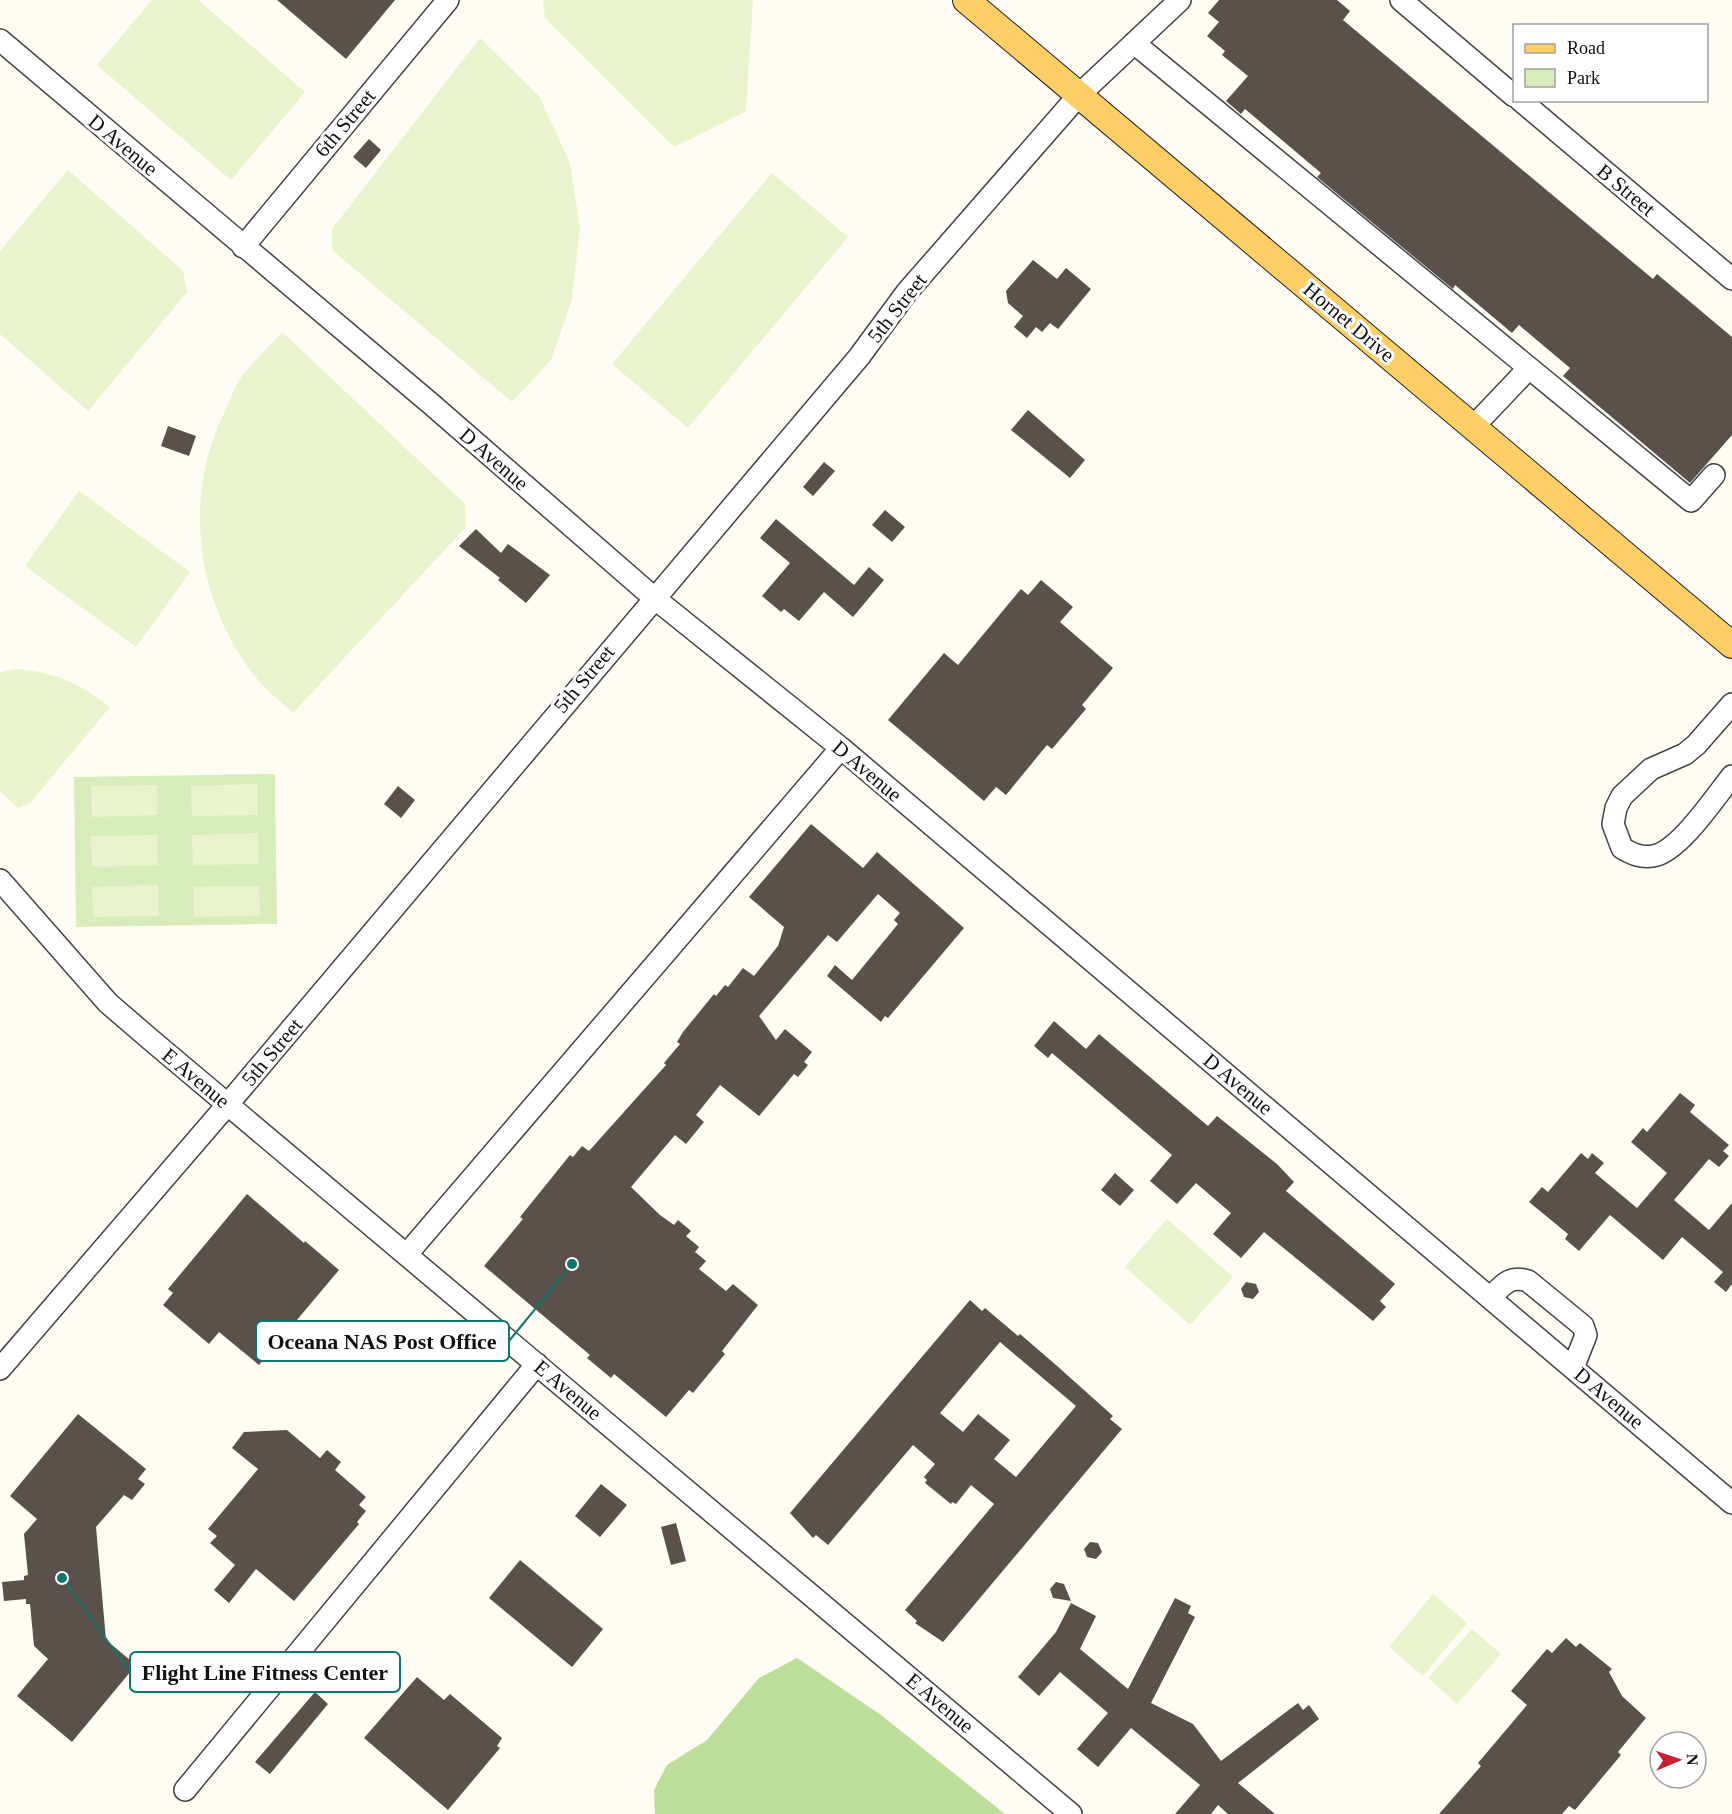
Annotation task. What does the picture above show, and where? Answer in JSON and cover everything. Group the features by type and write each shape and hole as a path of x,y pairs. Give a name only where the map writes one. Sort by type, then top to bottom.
{"main road":[{"name":"Hornet Drive","path":"966,0 1732,645"}],"street":[{"name":"6th Street","path":"243,247 448,0"},
{"name":"5th Street","path":"0,1369 228,1104 653,597 859,357 907,292 1078,94 1180,0"},
{"path":"1401,0 1513,94"},
{"name":"D Avenue","path":"0,40 430,403 653,597 841,748 1732,1503"},
{"path":"1134,43 1691,501 1713,475"},
{"name":"B Street","path":"1522,102 1732,279"},
{"path":"1473,427 1529,368"},
{"path":"1732,704 1696,745 1685,754 1651,769 1622,796 1616,808 1613,824 1622,848 1637,856 1654,856 1664,853 1677,842 1732,776"},
{"path":"407,1254 841,748"},
{"name":"E Avenue","path":"0,879 108,1003 1071,1814"},
{"path":"1490,1298 1508,1280 1519,1278 1528,1281 1583,1326 1586,1335 1573,1368"},
{"path":"185,1790 537,1364"}],"green space":[{"path":"152,0 198,0 305,92 231,180 97,65"},
{"path":"543,0 753,0 746,111 674,147 545,18"},
{"path":"480,38 539,96 570,163 580,228 572,299 551,360 512,402 332,250 332,229"},
{"path":"68,170 183,271 187,292 88,411 0,334 0,251"},
{"path":"772,173 848,237 688,428 612,364"},
{"path":"282,332 465,504 466,527 293,713 254,675 234,645 219,613 208,580 201,545 200,511 204,476 212,442 233,392 242,376"},
{"path":"79,491 190,572 136,647 25,566"},
{"path":"16,669 43,673 66,680 110,707 30,803 18,808 0,791 0,672"},
{"path":"275,774 277,924 76,927 74,777"},
{"path":"257,784 258,815 192,816 191,786"},
{"path":"157,785 157,815 92,817 91,786"},
{"path":"258,833 259,864 193,865 192,835"},
{"path":"157,835 158,865 92,867 91,836"},
{"path":"158,885 159,916 93,917 92,887"},
{"path":"259,886 260,916 194,917 193,887"},
{"path":"1167,1219 1233,1277 1190,1325 1125,1267"},
{"path":"1433,1594 1467,1623 1423,1676 1389,1647"},
{"path":"1472,1629 1501,1654 1457,1704 1428,1678"},
{"path":"797,1658 881,1715 1005,1814 655,1814 654,1790 667,1765 707,1740 759,1678"}],"building":[{"path":"277,0 395,0 346,59"},
{"path":"1219,0 1337,0 1350,11 1343,20 1653,279 1657,274 1732,337 1732,435 1690,483 1563,376 1570,368 1519,325 1512,333 1455,285 1453,289 1317,177 1321,173 1245,109 1241,114 1226,101 1248,76 1222,55 1225,51 1207,36 1219,22 1208,13"},
{"path":"369,139 381,150 366,168 353,157"},
{"path":"1033,260 1057,279 1066,268 1091,289 1058,329 1050,323 1042,332 1036,327 1027,338 1014,327 1023,316 1008,303 1006,291"},
{"path":"1028,410 1085,460 1070,478 1011,430"},
{"path":"168,426 196,436 189,456 161,446"},
{"path":"824,462 835,471 813,496 803,487"},
{"path":"885,510 905,527 892,542 872,525"},
{"path":"776,519 854,585 869,567 884,580 853,617 824,592 799,621 784,609 781,612 762,596 790,563 760,538"},
{"path":"476,529 501,553 508,544 550,575 526,603 498,580 500,578 459,546"},
{"path":"1041,580 1073,607 1060,622 1113,668 1082,705 1086,709 1052,749 1047,745 1006,795 996,787 984,801 888,720 944,653 958,665 1021,589 1028,595"},
{"path":"398,786 415,800 401,818 384,804"},
{"path":"811,824 863,868 877,852 964,928 888,1018 885,1016 881,1022 827,976 835,965 852,980 898,924 894,920 900,913 878,894 837,942 828,935 759,1016 776,1040 785,1029 812,1052 804,1062 808,1065 798,1077 794,1074 759,1116 720,1085 696,1115 704,1122 686,1144 675,1135 631,1187 660,1215 674,1225 678,1220 691,1231 686,1236 699,1247 695,1252 706,1261 699,1269 726,1291 733,1284 758,1305 722,1351 725,1354 693,1393 689,1390 666,1417 614,1374 611,1378 587,1358 590,1355 484,1266 523,1219 520,1217 570,1155 573,1157 582,1146 589,1151 666,1065 664,1063 680,1044 677,1042 683,1032 714,994 716,996 725,985 728,987 743,968 754,976 778,946 784,927 749,897"},
{"path":"1054,1021 1086,1049 1099,1034 1208,1126 1217,1116 1277,1164 1294,1182 1286,1191 1395,1284 1380,1301 1386,1307 1373,1321 1264,1232 1241,1258 1213,1234 1231,1213 1196,1183 1177,1204 1150,1181 1172,1155 1052,1053 1048,1058 1034,1046"},
{"path":"1680,1093 1695,1105 1690,1112 1729,1145 1723,1151 1729,1156 1719,1167 1709,1159 1674,1200 1709,1230 1732,1203 1732,1284 1726,1292 1714,1282 1723,1272 1682,1237 1663,1260 1610,1215 1579,1251 1565,1239 1568,1234 1529,1202 1542,1187 1548,1192 1581,1153 1588,1159 1592,1153 1604,1163 1595,1173 1637,1208 1667,1173 1631,1142 1643,1128 1647,1132"},
{"path":"1115,1173 1134,1190 1120,1206 1101,1190"},
{"path":"247,1194 339,1270 259,1365 219,1332 209,1344 163,1305 173,1293 168,1289"},
{"path":"1246,1282 1256,1284 1259,1292 1253,1299 1244,1297 1241,1289"},
{"path":"970,1300 982,1311 985,1308 1018,1336 1020,1334 1113,1416 1110,1419 1122,1429 943,1642 915,1623 917,1621 905,1610 994,1504 971,1485 956,1504 952,1502 951,1504 925,1483 927,1480 924,1477 935,1464 913,1445 828,1545 816,1535 813,1538 790,1513","holes":["1000,1342 1076,1406 1016,1477 994,1459 1010,1440 978,1414 963,1432 940,1413"]},
{"path":"78,1414 146,1469 138,1479 145,1484 132,1500 124,1495 96,1527 106,1640 136,1665 72,1742 17,1696 48,1659 34,1646 30,1604 26,1604 26,1599 4,1601 2,1582 24,1580 24,1576 28,1575 24,1534 37,1519 10,1496"},
{"path":"287,1430 320,1458 327,1450 341,1462 335,1470 366,1497 359,1505 366,1511 357,1522 359,1524 294,1601 256,1569 229,1603 214,1590 235,1565 210,1543 217,1536 208,1529 258,1469 232,1448 244,1432"},
{"path":"601,1484 627,1505 600,1537 575,1516"},
{"path":"676,1523 686,1561 671,1565 661,1527"},
{"path":"1090,1542 1098,1543 1102,1552 1096,1559 1087,1557 1084,1549"},
{"path":"520,1560 603,1629 572,1667 489,1598"},
{"path":"1056,1582 1064,1584 1071,1601 1053,1598 1050,1589"},
{"path":"1175,1598 1191,1606 1188,1613 1195,1617 1151,1703 1193,1724 1221,1761 1298,1703 1303,1710 1309,1705 1319,1719 1238,1783 1275,1814 1228,1814 1218,1805 1211,1814 1175,1814 1200,1785 1131,1728 1098,1767 1077,1749 1108,1713 1060,1672 1039,1696 1018,1677 1056,1632 1071,1603 1096,1616 1080,1649 1128,1689"},
{"path":"1566,1638 1576,1647 1580,1643 1612,1669 1609,1672 1622,1696 1646,1718 1618,1752 1621,1755 1575,1810 1569,1806 1562,1814 1439,1814 1481,1766 1478,1763 1527,1705 1511,1691 1547,1649 1552,1653"},
{"path":"417,1677 444,1700 450,1694 502,1738 497,1746 500,1748 448,1810 364,1738"},
{"path":"315,1692 328,1704 270,1774 255,1762"}],"place":[{"name":"Oceana NAS Post Office","path":"572,1264"},
{"name":"Flight Line Fitness Center","path":"62,1578"}]}
